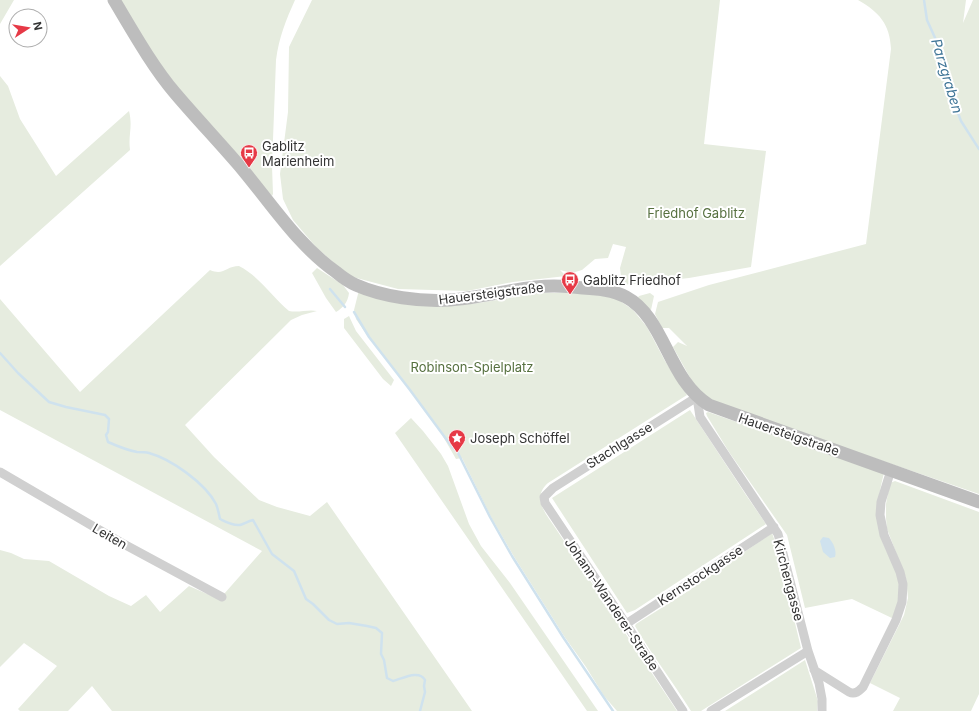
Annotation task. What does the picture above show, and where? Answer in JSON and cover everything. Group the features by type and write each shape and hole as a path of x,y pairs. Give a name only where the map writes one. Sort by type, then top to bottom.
{"street":[{"name":"Hauersteigstraße","path":"114,0 174,92 244,170 299,240 315,257 356,285 374,291 425,300 461,299 547,286 607,290 619,294 634,303 650,320 678,373 697,397 716,408 979,502"},
{"name":"Stachlgasse","path":"544,496 553,488 697,397"},
{"name":"Kirchengasse","path":"697,397 700,417 778,534 808,651 819,683 822,699 822,711"},
{"path":"814,670 849,692 856,692 863,687 896,620 902,602 903,584 900,572 884,535 880,515 881,502 891,470"},
{"name":"Leiten","path":"0,472 127,546 222,597"},
{"name":"Johann-Wanderer-Straße","path":"544,496 545,503 683,711"},
{"name":"Kernstockgasse","path":"626,624 774,527"},
{"path":"712,711 808,651"}],"green space":[{"path":"0,0 14,0 8,8 0,24"},
{"path":"120,0 295,0 283,29 276,60 272,196 204,120 158,62"},
{"name":"Friedhof Gablitz","path":"312,0 720,0 704,144 766,151 751,267 689,278 622,285 620,268 626,247 613,244 608,258 595,259 582,270 572,273 560,270 566,276 513,282 467,291 398,289 349,276 316,247 293,220 283,199 280,174 288,112 289,47"},
{"path":"858,0 966,0 963,23 973,0 979,0 979,494 720,405 698,392 673,347 678,342 687,346 669,328 662,328 655,314 658,302 709,285 866,244 891,49 888,32 882,20 872,9"},
{"path":"0,76 8,86 20,119 56,176 129,111 131,122 130,150 0,266"},
{"path":"239,266 253,275 289,311 317,311 291,320 185,425 214,457 259,500 277,507 310,516 327,502 472,711 112,711 92,686 68,711 20,711 18,709 57,666 24,643 0,667 0,550 24,559 49,561 109,596 131,606 146,595 160,612 189,586 221,600 224,594 262,551 0,410 0,299 80,392 210,270 219,272 231,267"},
{"path":"317,268 343,285 349,293 345,304 336,312 312,273"},
{"name":"Robinson-Spielplatz","path":"359,290 472,304 542,293 583,293 616,298 633,310 647,327 665,361 687,395 548,483 543,489 540,500 548,518 677,711 617,711 604,696 513,555 491,517 462,458 456,459 441,433 356,319 354,310"},
{"path":"650,293 654,296 651,310 637,299 639,296"},
{"path":"349,316 356,331 394,380 391,386 383,379 344,328 344,319"},
{"path":"690,410 766,524 635,610 627,613 552,498"},
{"path":"708,412 884,473 879,495 878,518 882,541 896,571 900,587 899,601 894,619 852,599 805,608 787,535 729,452 707,416 706,413"},
{"path":"411,418 441,454 448,466 469,524 481,546 510,583 598,711 587,711 395,433"},
{"path":"895,481 979,512 979,694 971,711 893,711 900,698 870,683 904,615 908,598 906,578 887,529 886,504 890,483"},
{"path":"772,533 801,648 701,711 691,711 635,626"},
{"path":"805,660 818,701 817,711 725,711"}],"water":[{"path":"823,537 829,538 832,542 835,549 835,557 830,558 823,552 820,541"}],"waterway":[{"name":"Parzgraben","path":"924,0 927,20 936,40 944,77 961,121 979,149"},
{"path":"330,289 345,307"},
{"path":"354,312 369,337 452,447 457,451 490,517 512,556 563,637 613,711"},
{"path":"0,353 18,373 49,402 105,415 109,419 108,432 106,435 108,442 129,450 158,456 187,473 211,496 216,504 220,519 235,525 242,525 253,520 272,554 294,571 306,599 329,620 337,624 349,623 376,628 382,633 381,654 384,660 387,678 393,681 419,675 425,680 425,692 420,711"}],"place":[{"name":"Gablitz Marienheim","path":"249,168"},
{"name":"Gablitz Friedhof","path":"570,295"},
{"name":"Joseph Schöffel","path":"457,453"}]}
